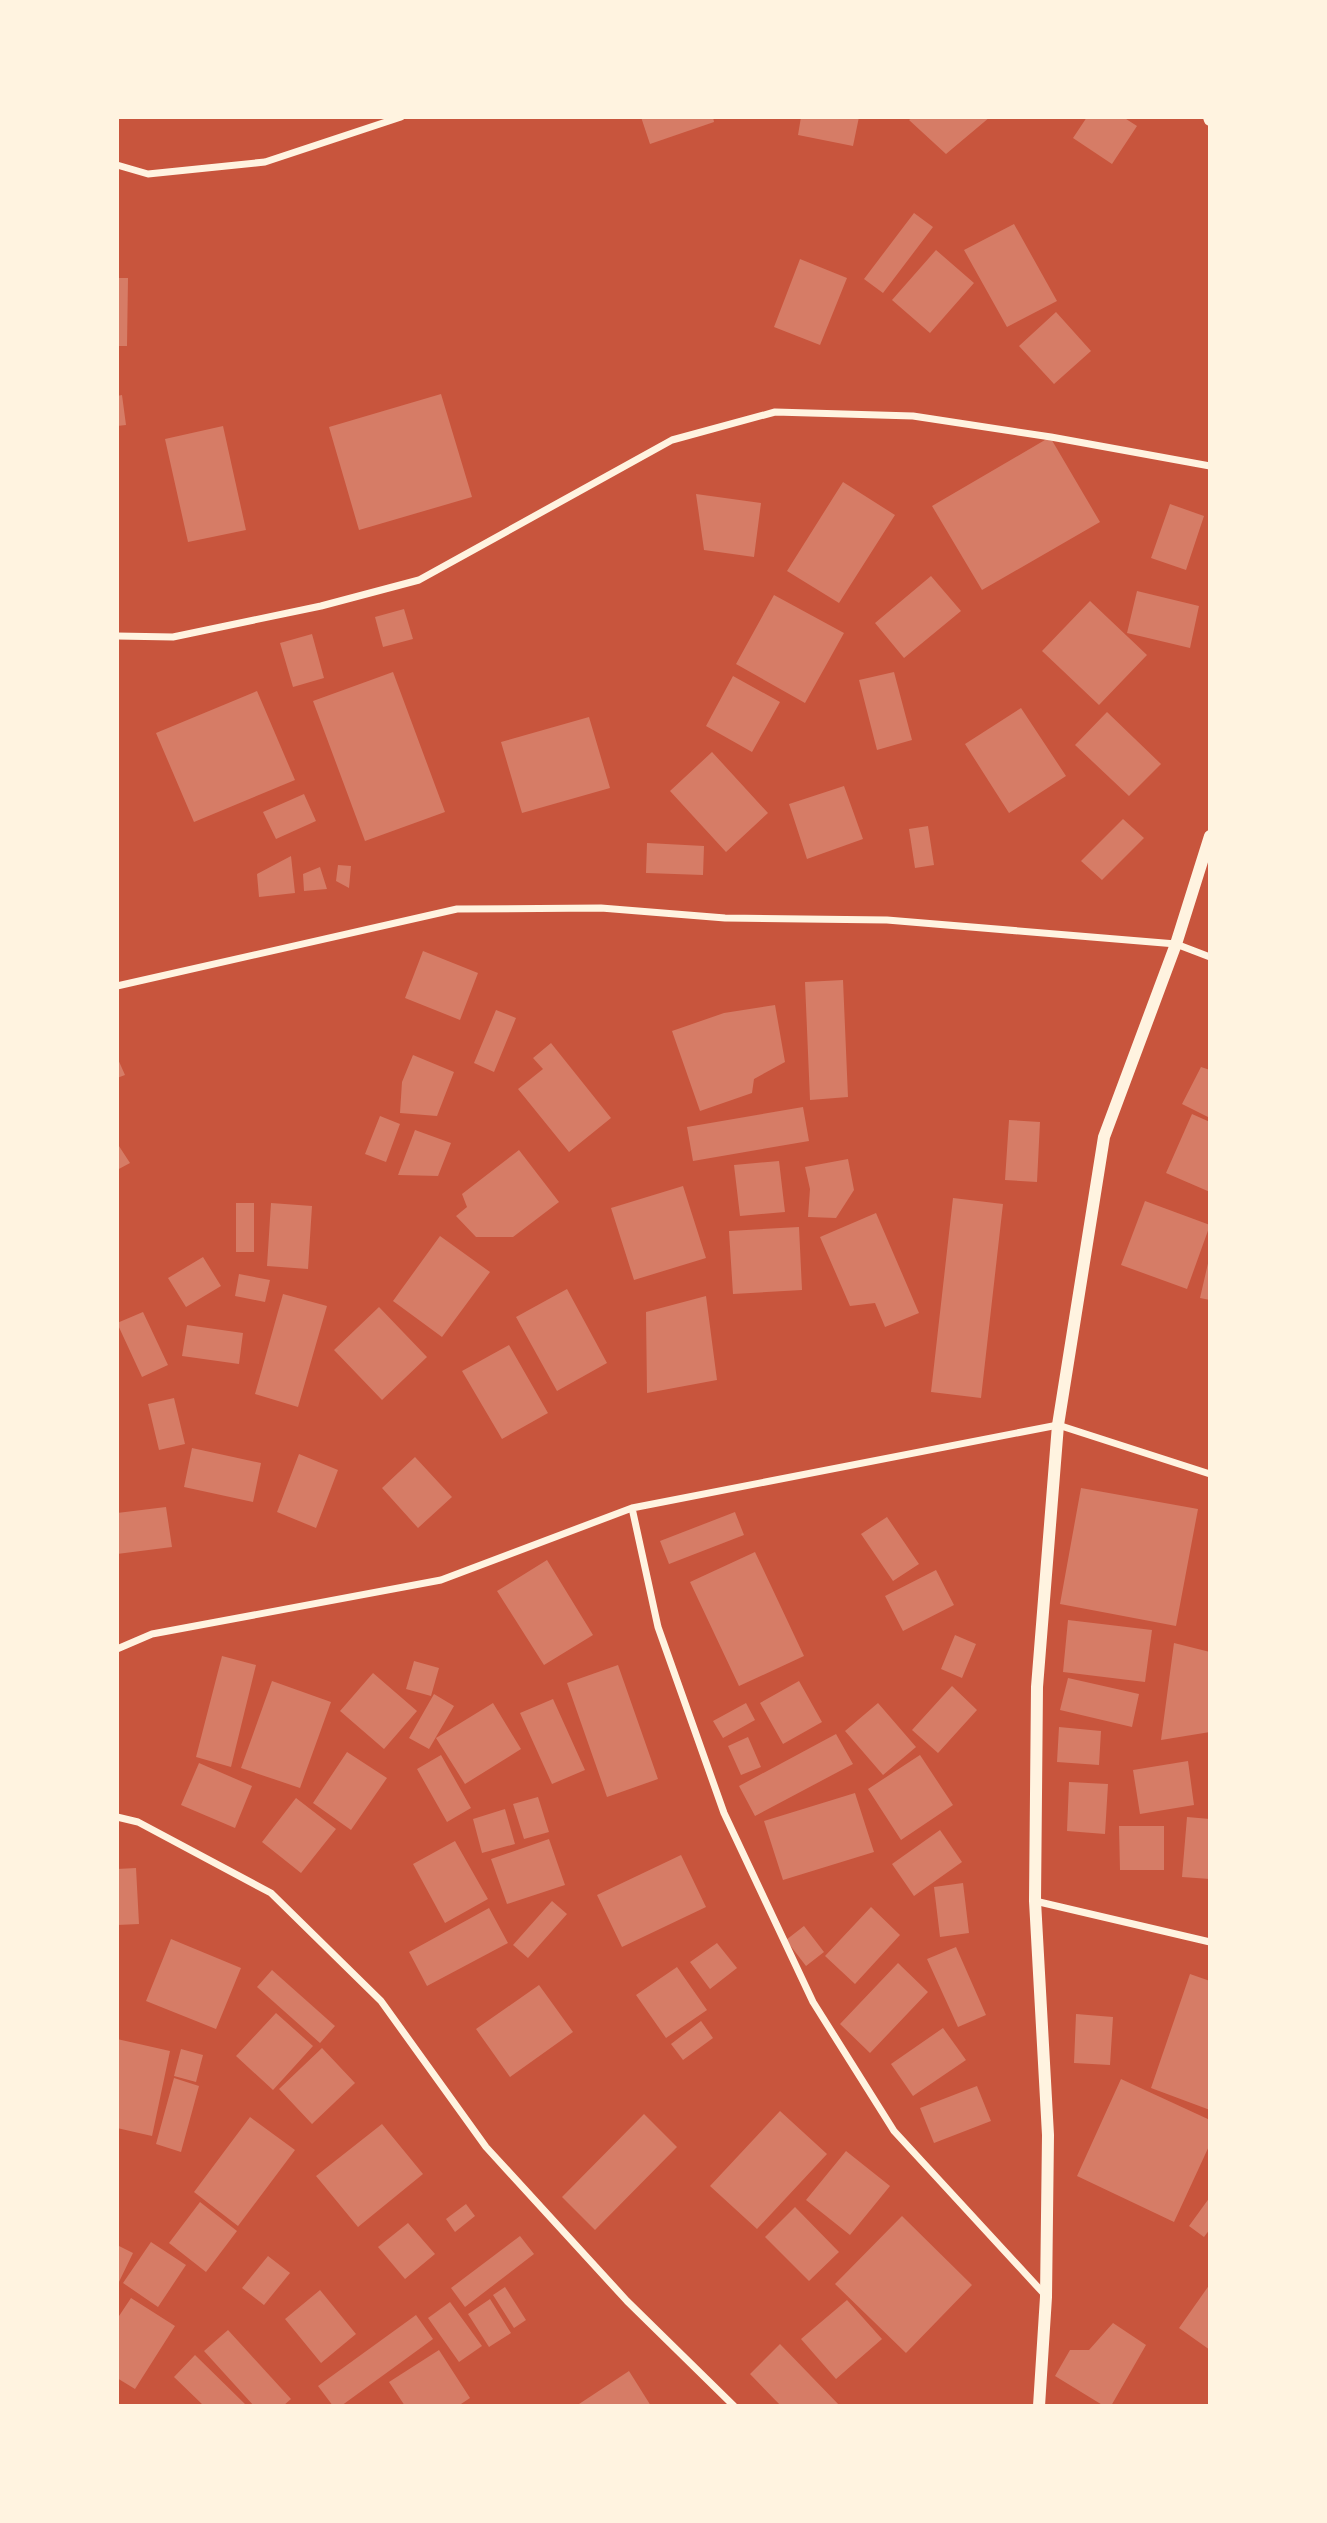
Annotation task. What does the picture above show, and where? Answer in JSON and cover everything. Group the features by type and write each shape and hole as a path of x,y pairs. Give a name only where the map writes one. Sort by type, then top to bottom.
{"street":[{"path":"117,165 148,174 265,162 401,117"},
{"path":"117,636 173,637 321,606 419,580 672,440 775,412 913,416 1051,437 1210,466"},
{"path":"1039,2406 1046,2297 1048,2136 1035,1901 1037,1686 1058,1425 1104,1137 1176,944 1210,836"},
{"path":"117,986 457,909 601,908 725,918 887,920 1176,944 1210,957"},
{"path":"117,1648 152,1634 441,1580 632,1508 1058,1425 1210,1474"},
{"path":"632,1508 658,1627 724,1813 813,2002 894,2131 1046,2297"},
{"path":"117,1817 138,1822 271,1893 381,2001 486,2147 627,2301 734,2406"},
{"path":"1035,1901 1210,1942"}],"building":[{"path":"641,117 713,117 714,122 650,144"},
{"path":"801,117 859,117 853,146 798,135"},
{"path":"913,117 990,117 946,154 909,120"},
{"path":"1087,117 1123,117 1137,126 1112,164 1073,138"},
{"path":"914,213 933,227 883,293 864,279"},
{"path":"1014,224 1057,301 1007,327 964,250"},
{"path":"936,250 974,283 930,333 892,300"},
{"path":"800,259 847,278 820,345 774,327"},
{"path":"117,278 128,278 127,346 117,346"},
{"path":"1056,312 1091,351 1054,384 1019,346"},
{"path":"441,394 472,497 359,530 329,427"},
{"path":"122,395 126,425 117,426 117,396"},
{"path":"223,426 246,530 188,542 165,439"},
{"path":"1050,437 1100,522 982,590 932,506"},
{"path":"843,482 895,515 839,603 787,571"},
{"path":"696,494 761,503 754,557 704,550"},
{"path":"1170,504 1204,516 1186,570 1151,558"},
{"path":"931,576 961,611 904,658 875,623"},
{"path":"1137,591 1199,606 1190,648 1127,633"},
{"path":"774,595 844,633 805,703 736,664"},
{"path":"1090,601 1147,655 1099,705 1042,651"},
{"path":"404,609 413,639 383,647 375,617"},
{"path":"312,634 324,678 293,687 280,643"},
{"path":"393,672 445,812 365,841 313,701"},
{"path":"894,672 912,740 877,750 859,680"},
{"path":"733,676 780,702 752,752 706,726"},
{"path":"257,691 295,780 194,822 156,733"},
{"path":"1021,708 1066,776 1009,813 965,744"},
{"path":"1107,712 1161,764 1129,796 1075,745"},
{"path":"589,717 610,788 522,813 501,742"},
{"path":"712,752 768,813 726,852 670,791"},
{"path":"844,786 863,839 807,859 789,804"},
{"path":"304,794 316,821 276,839 263,812"},
{"path":"1123,819 1144,838 1102,880 1081,861"},
{"path":"928,826 934,865 915,868 909,829"},
{"path":"647,843 704,846 703,875 646,873"},
{"path":"291,856 295,893 259,897 257,874"},
{"path":"338,865 351,866 349,888 336,881"},
{"path":"320,867 327,889 304,891 303,874"},
{"path":"423,951 478,973 460,1020 405,998"},
{"path":"843,980 848,1097 810,1100 805,982"},
{"path":"775,1005 785,1062 754,1079 752,1093 700,1111 672,1031 724,1013"},
{"path":"496,1010 516,1018 494,1072 474,1063"},
{"path":"551,1043 611,1118 569,1152 518,1089 543,1069 533,1058"},
{"path":"413,1055 454,1072 437,1116 400,1113 402,1082"},
{"path":"117,1057 125,1075 117,1078"},
{"path":"1201,1067 1210,1070 1210,1118 1182,1104"},
{"path":"803,1107 809,1141 693,1161 687,1127"},
{"path":"1192,1114 1210,1122 1210,1192 1166,1173"},
{"path":"380,1116 400,1124 386,1162 365,1154"},
{"path":"1009,1120 1040,1122 1037,1182 1005,1180"},
{"path":"415,1130 451,1143 438,1176 398,1175"},
{"path":"117,1143 130,1163 117,1170"},
{"path":"519,1150 559,1202 513,1237 476,1237 456,1216 467,1207 462,1194"},
{"path":"848,1159 854,1190 836,1218 808,1217 810,1189 805,1167"},
{"path":"779,1161 785,1212 740,1216 734,1165"},
{"path":"683,1186 706,1258 634,1280 611,1208"},
{"path":"953,1198 1003,1204 981,1398 931,1392"},
{"path":"1145,1201 1210,1225 1187,1289 1121,1265"},
{"path":"236,1203 254,1203 254,1252 236,1252"},
{"path":"271,1203 312,1206 308,1269 267,1266"},
{"path":"876,1213 919,1313 885,1327 875,1303 850,1306 820,1237"},
{"path":"799,1227 802,1290 733,1294 729,1231"},
{"path":"440,1236 490,1272 442,1337 393,1301"},
{"path":"203,1257 221,1286 186,1307 168,1278"},
{"path":"1210,1259 1210,1300 1200,1298"},
{"path":"239,1274 270,1280 265,1302 235,1296"},
{"path":"567,1289 607,1363 557,1391 516,1317"},
{"path":"283,1294 327,1306 298,1407 255,1394"},
{"path":"706,1296 717,1380 647,1393 646,1312"},
{"path":"379,1307 427,1357 382,1400 334,1350"},
{"path":"143,1312 168,1365 142,1377 117,1323"},
{"path":"187,1325 243,1333 239,1364 182,1356"},
{"path":"509,1345 548,1413 502,1439 462,1371"},
{"path":"174,1398 185,1444 159,1450 148,1404"},
{"path":"192,1448 261,1463 253,1502 184,1487"},
{"path":"299,1454 338,1470 316,1528 277,1512"},
{"path":"415,1457 452,1497 418,1528 382,1488"},
{"path":"1081,1488 1198,1509 1176,1626 1060,1604"},
{"path":"166,1507 172,1547 117,1554 117,1513"},
{"path":"735,1512 744,1535 669,1564 660,1541"},
{"path":"887,1517 919,1564 893,1581 861,1534"},
{"path":"755,1552 804,1656 739,1686 690,1582"},
{"path":"547,1560 593,1635 544,1665 497,1591"},
{"path":"936,1570 954,1605 903,1631 885,1596"},
{"path":"1068,1620 1152,1630 1145,1682 1063,1672"},
{"path":"955,1635 976,1644 962,1678 941,1669"},
{"path":"1174,1643 1210,1652 1210,1732 1161,1740"},
{"path":"222,1656 256,1665 231,1767 196,1757"},
{"path":"414,1661 439,1668 431,1696 406,1689"},
{"path":"618,1665 658,1779 607,1797 567,1683"},
{"path":"373,1673 417,1711 384,1749 340,1711"},
{"path":"1068,1678 1139,1694 1132,1727 1060,1710"},
{"path":"272,1681 331,1702 300,1788 241,1768"},
{"path":"799,1681 822,1722 783,1744 760,1703"},
{"path":"952,1686 977,1710 938,1753 912,1730"},
{"path":"434,1694 454,1706 429,1749 409,1738"},
{"path":"553,1699 585,1770 552,1784 520,1713"},
{"path":"493,1703 521,1749 465,1784 436,1738"},
{"path":"746,1703 755,1720 723,1738 713,1721"},
{"path":"878,1703 916,1747 883,1775 845,1731"},
{"path":"1059,1727 1101,1731 1099,1765 1057,1762"},
{"path":"836,1734 853,1764 755,1816 739,1786"},
{"path":"748,1737 761,1767 741,1775 728,1746"},
{"path":"347,1752 387,1778 351,1830 313,1803"},
{"path":"441,1755 471,1808 447,1822 417,1769"},
{"path":"920,1755 953,1805 901,1840 868,1789"},
{"path":"1188,1761 1194,1805 1140,1814 1133,1770"},
{"path":"199,1763 252,1786 235,1828 181,1805"},
{"path":"1069,1782 1108,1784 1105,1834 1067,1831"},
{"path":"855,1793 874,1852 783,1880 764,1821"},
{"path":"538,1797 549,1832 524,1839 513,1804"},
{"path":"296,1798 336,1829 301,1873 262,1842"},
{"path":"505,1809 515,1844 482,1853 473,1819"},
{"path":"1187,1817 1210,1819 1210,1879 1182,1877"},
{"path":"1119,1826 1164,1826 1164,1870 1120,1870"},
{"path":"940,1830 962,1862 914,1896 892,1864"},
{"path":"549,1839 565,1885 507,1904 491,1859"},
{"path":"455,1841 488,1899 445,1923 413,1864"},
{"path":"681,1855 706,1907 622,1947 597,1895"},
{"path":"136,1868 139,1924 117,1925 117,1869"},
{"path":"963,1883 969,1933 940,1937 934,1887"},
{"path":"552,1901 567,1914 528,1958 513,1945"},
{"path":"871,1907 900,1935 855,1984 825,1956"},
{"path":"489,1908 508,1943 427,1986 409,1952"},
{"path":"804,1926 824,1952 806,1966 786,1940"},
{"path":"171,1939 241,1968 216,2029 146,2001"},
{"path":"717,1943 737,1968 710,1989 690,1962"},
{"path":"956,1947 986,2015 958,2027 927,1959"},
{"path":"898,1963 928,1992 870,2053 840,2024"},
{"path":"677,1967 707,2010 666,2038 636,1995"},
{"path":"272,1970 335,2026 320,2043 257,1987"},
{"path":"1190,1974 1210,1981 1210,2110 1151,2088"},
{"path":"539,1985 573,2032 510,2077 476,2029"},
{"path":"276,2013 313,2046 273,2090 236,2056"},
{"path":"1076,2014 1113,2017 1110,2065 1074,2063"},
{"path":"701,2021 713,2038 683,2060 671,2044"},
{"path":"943,2028 966,2060 913,2096 891,2064"},
{"path":"117,2039 170,2051 152,2136 117,2128"},
{"path":"322,2048 355,2083 312,2124 279,2089"},
{"path":"181,2049 203,2055 196,2082 174,2076"},
{"path":"174,2078 199,2086 181,2152 156,2144"},
{"path":"1121,2079 1210,2120 1210,2144 1174,2222 1077,2176"},
{"path":"977,2086 991,2121 934,2143 920,2108"},
{"path":"780,2111 827,2154 757,2229 710,2186"},
{"path":"644,2114 677,2147 595,2230 562,2197"},
{"path":"250,2117 295,2150 238,2226 194,2192"},
{"path":"382,2124 423,2174 358,2227 316,2176"},
{"path":"846,2151 890,2186 850,2235 806,2200"},
{"path":"1210,2197 1210,2229 1204,2237 1189,2226"},
{"path":"200,2202 237,2231 206,2272 169,2243"},
{"path":"466,2204 475,2216 455,2232 446,2219"},
{"path":"795,2207 839,2252 809,2281 765,2237"},
{"path":"902,2216 972,2285 906,2353 835,2284"},
{"path":"408,2223 435,2254 405,2279 378,2247"},
{"path":"520,2236 534,2254 465,2307 451,2288"},
{"path":"151,2242 186,2265 158,2307 123,2283"},
{"path":"117,2245 133,2253 117,2286"},
{"path":"268,2256 290,2273 264,2305 242,2288"},
{"path":"1210,2284 1210,2350 1179,2328"},
{"path":"505,2287 526,2320 514,2328 493,2295"},
{"path":"320,2290 356,2334 321,2363 285,2319"},
{"path":"131,2298 175,2326 135,2389 117,2378 117,2319"},
{"path":"490,2299 511,2333 489,2347 468,2314"},
{"path":"847,2300 882,2339 836,2379 801,2339"},
{"path":"450,2302 482,2346 459,2362 428,2318"},
{"path":"416,2315 433,2339 341,2406 333,2406 318,2386"},
{"path":"1113,2323 1146,2345 1111,2406 1104,2406 1055,2376 1070,2350 1089,2350"},
{"path":"228,2330 291,2399 283,2406 254,2406 204,2351"},
{"path":"780,2344 840,2406 781,2406 750,2374"},
{"path":"439,2350 470,2398 458,2406 405,2406 389,2382"},
{"path":"195,2355 247,2406 204,2406 174,2377"},
{"path":"629,2371 651,2406 576,2406"}]}
